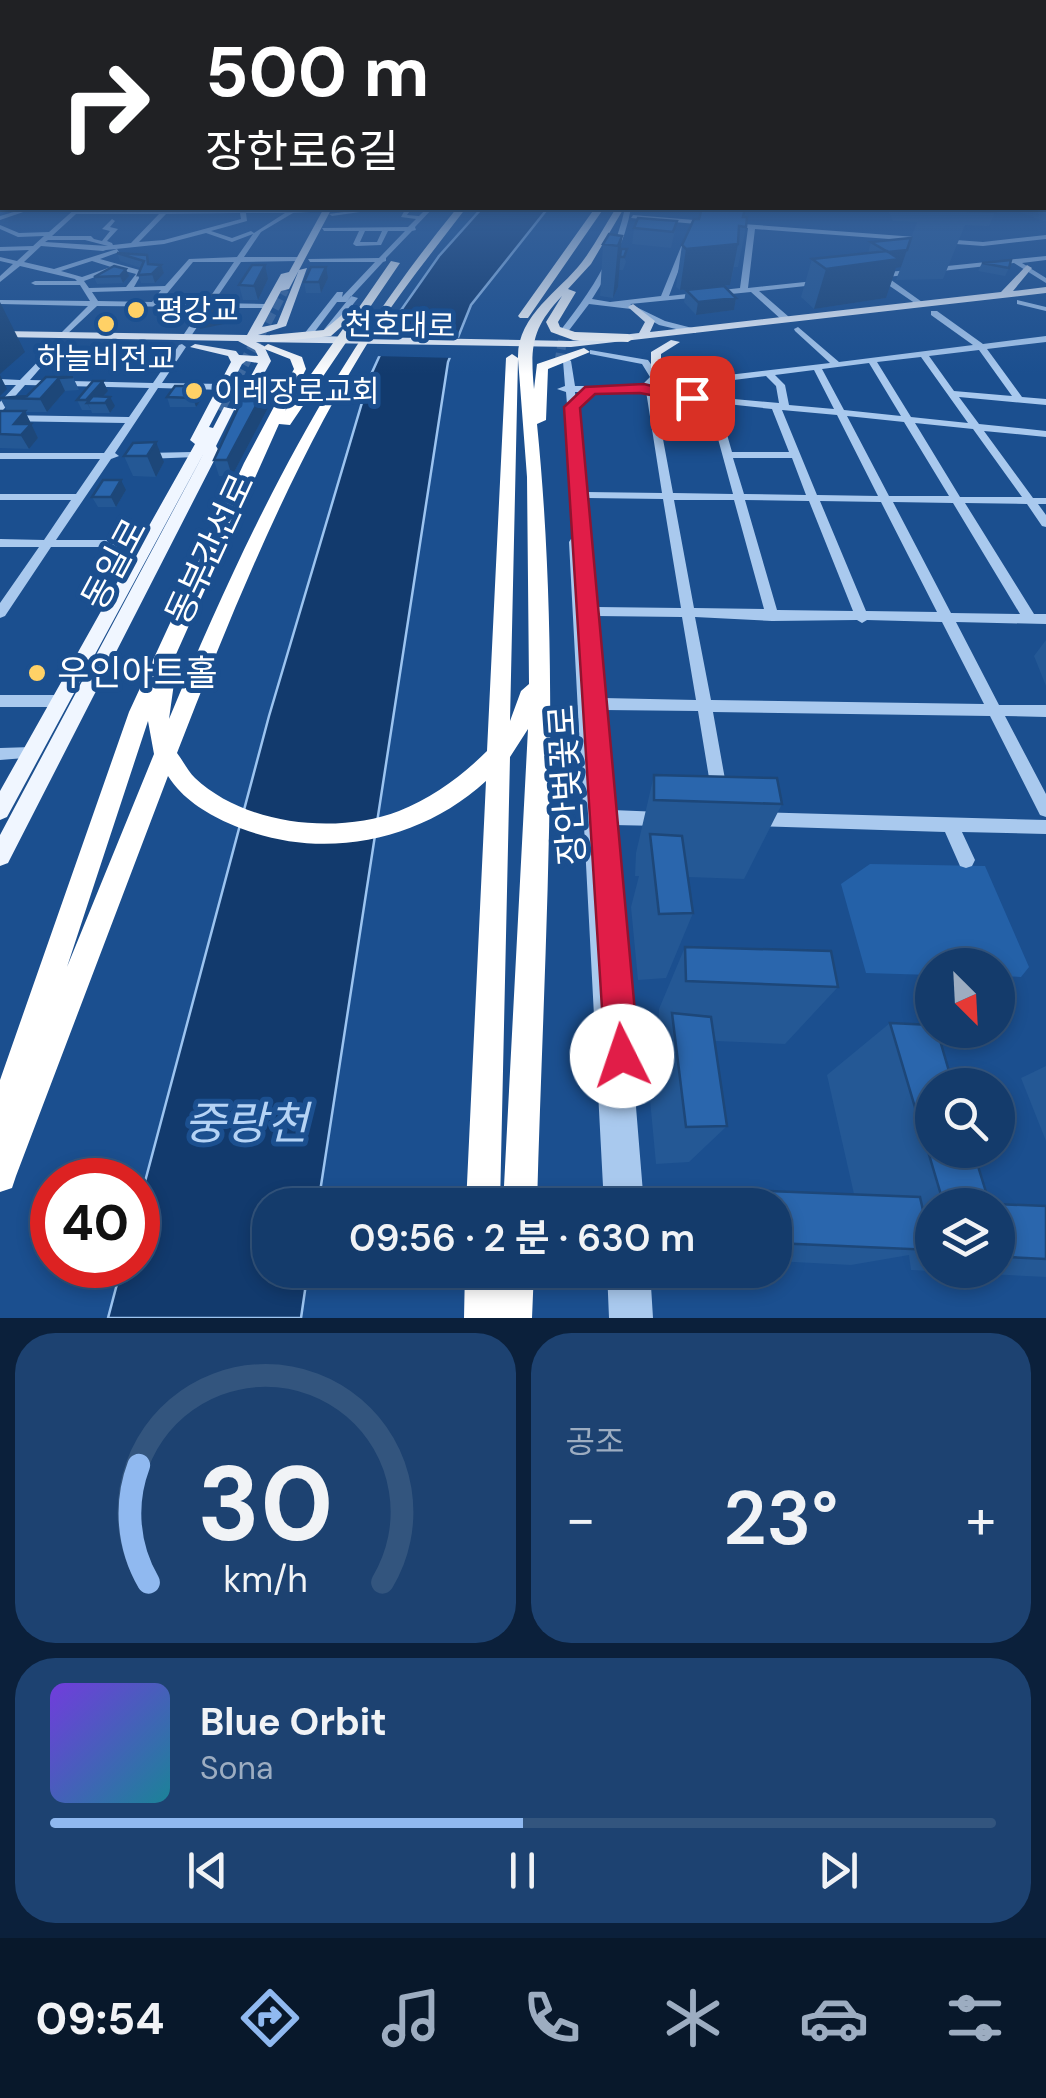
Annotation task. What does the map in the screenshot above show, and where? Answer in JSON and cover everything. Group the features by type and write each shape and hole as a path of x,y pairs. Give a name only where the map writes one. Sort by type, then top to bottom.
{"highway":[{"name":"동부간선로","path":"0,1176 174,734 250,553 344,370 389,263 401,252"},
{"path":"485,1188 513,347 526,312 575,252"},
{"path":"590,252 552,322 575,337 628,338"},
{"path":"247,479 325,342 389,263"},
{"path":"535,477 523,361 525,340 543,309 586,264"},
{"path":"261,341 307,336 325,342"},
{"path":"521,1188 539,732 535,477 541,370 575,337"},
{"path":"0,1125 122,759 300,369 300,360 261,341"},
{"path":"170,650 159,707 162,742 172,766 202,798 257,824 320,834 390,824 448,796 503,750 529,703 536,650"},
{"path":"482,1288 482,1318"},
{"path":"514,1318 516,1288"}],"main road":[{"path":"288,289 308,252"},
{"path":"199,452 219,446 261,341 309,252"},
{"path":"188,344 264,310 301,264"},
{"path":"1004,294 1039,272"},
{"path":"628,338 1046,290"},
{"name":"천호대로","path":"0,342 188,344 575,337 676,342 1046,299"},
{"path":"632,306 650,321 644,336"},
{"path":"199,452 237,362 261,341 264,310"},
{"name":"천호대로","path":"0,334 188,344 261,341"},
{"path":"655,372 656,352 676,342"},
{"path":"188,344 232,353 237,362"},
{"name":"동일로","path":"0,811 224,410"},
{"name":"동일로","path":"0,856 199,452"}],"street":[{"path":"0,280 30,252"},
{"path":"81,282 100,252"},
{"path":"56,270 113,252"},
{"path":"0,614 188,344 246,252"},
{"path":"307,336 335,300 389,263 396,252"},
{"path":"611,252 585,300 575,337 636,358 655,372 647,391 704,705 731,821 1046,827"},
{"path":"664,298 682,252"},
{"path":"748,289 750,252"},
{"path":"998,252 1039,272"},
{"path":"154,304 196,258 301,264 389,263"},
{"path":"861,278 1046,258"},
{"path":"0,259 56,270 81,282 96,303"},
{"path":"93,259 141,274 129,287"},
{"path":"0,267 14,264"},
{"path":"170,267 181,270"},
{"path":"81,282 114,268"},
{"path":"868,268 919,304"},
{"path":"160,272 181,270"},
{"path":"610,304 843,280"},
{"path":"13,302 36,281 167,288"},
{"path":"748,289 786,319"},
{"path":"585,300 632,306 662,323 693,331"},
{"path":"1,305 61,302 264,310"},
{"path":"1,305 52,310 61,302"},
{"path":"1020,302 1046,309"},
{"path":"64,335 96,303"},
{"path":"934,314 981,347 1019,399"},
{"path":"798,329 838,364"},
{"path":"647,391 1045,340"},
{"path":"0,408 52,350"},
{"path":"923,354 1046,523"},
{"path":"872,360 1030,619"},
{"name":"장안벚꽃로","path":"563,361 591,704 614,1188"},
{"path":"817,367 1046,810"},
{"path":"768,373 783,392 784,405 776,407"},
{"path":"0,382 224,387"},
{"path":"84,396 94,384"},
{"path":"566,389 647,391 1046,434"},
{"name":"장안벚꽃로","path":"566,389 572,407 581,495 591,704"},
{"path":"572,407 590,390"},
{"path":"952,393 1046,402"},
{"path":"712,400 772,616"},
{"path":"64,419 74,407"},
{"path":"776,407 862,618"},
{"path":"0,418 134,420"},
{"path":"0,456 199,452"},
{"path":"728,455 796,455"},
{"path":"581,495 1046,502"},
{"path":"0,496 80,496"},
{"path":"0,543 146,544"},
{"path":"589,611 1046,619"},
{"path":"0,701 60,701"},
{"path":"591,704 1046,711"},
{"path":"0,754 32,753"},
{"path":"598,817 688,820"},
{"name":"장안벚꽃로","path":"598,817 631,1188"},
{"path":"950,823 966,860"},
{"path":"620,1288 622,1318"},
{"path":"640,1288 642,1318"}],"shaded area":[{"path":"870,864 985,866 1029,967 1021,977 1015,977 1015,948 915,948 915,974 866,973 841,884"}],"water":[{"name":"중랑천","path":"443,252 513,252 471,305 448,362 321,1188 252,1188 252,1288 305,1288 301,1318 108,1318 116,1288 160,1288 160,1158 151,1158 269,716 369,379 399,313"}],"pier":[{"path":"383,336 464,338 455,358 374,356"}],"building":[{"path":"888,252 899,259 826,269 812,259"},
{"path":"117,253 147,255 148,264 161,265 152,274 138,275 144,261"},
{"path":"1011,260 1009,268 982,263"},
{"path":"252,265 265,265 254,286 239,285"},
{"path":"114,266 126,269 120,276 94,277"},
{"path":"311,267 326,267 319,282 304,282"},
{"path":"724,286 736,298 698,302 686,290"},
{"path":"206,295 227,295 219,306 194,311"},
{"path":"46,377 73,377 59,378 40,399 0,398 27,396"},
{"path":"93,381 103,381 86,400 77,400"},
{"path":"175,386 200,386 193,398 167,397"},
{"path":"246,391 264,391 227,460 214,460"},
{"path":"93,396 110,397 105,403 87,403"},
{"path":"0,411 25,411 14,424 31,424 21,435 0,434"},
{"path":"156,442 147,456 124,456 133,443"},
{"path":"103,480 121,480 111,497 92,497"},
{"path":"654,775 777,778 782,804 654,800"},
{"path":"650,834 682,836 693,913 659,914"},
{"path":"685,947 831,951 838,987 686,981"},
{"path":"672,1013 711,1017 727,1126 686,1127"},
{"path":"890,1023 915,1024 915,1048 942,1048 948,1068 915,1068 915,1107"},
{"path":"933,1168 979,1168 985,1188 939,1188"},
{"path":"792,1192 915,1197 915,1249 792,1244"},
{"path":"1015,1205 1046,1206 1046,1259 1015,1257"}],"tunnel":[{"path":"221,407 284,289"},
{"path":"559,362 564,331"},
{"path":"219,410 222,405"}],"place":[{"name":"평강교","path":"136,310"},
{"name":"하늘비전교","path":"106,324"},
{"name":"이레장로교회","path":"194,391"},
{"name":"우인아트홀","path":"37,673"}],"route":[{"path":"622,1056 572,407 590,390 644,388 650,394 692,398"}]}
